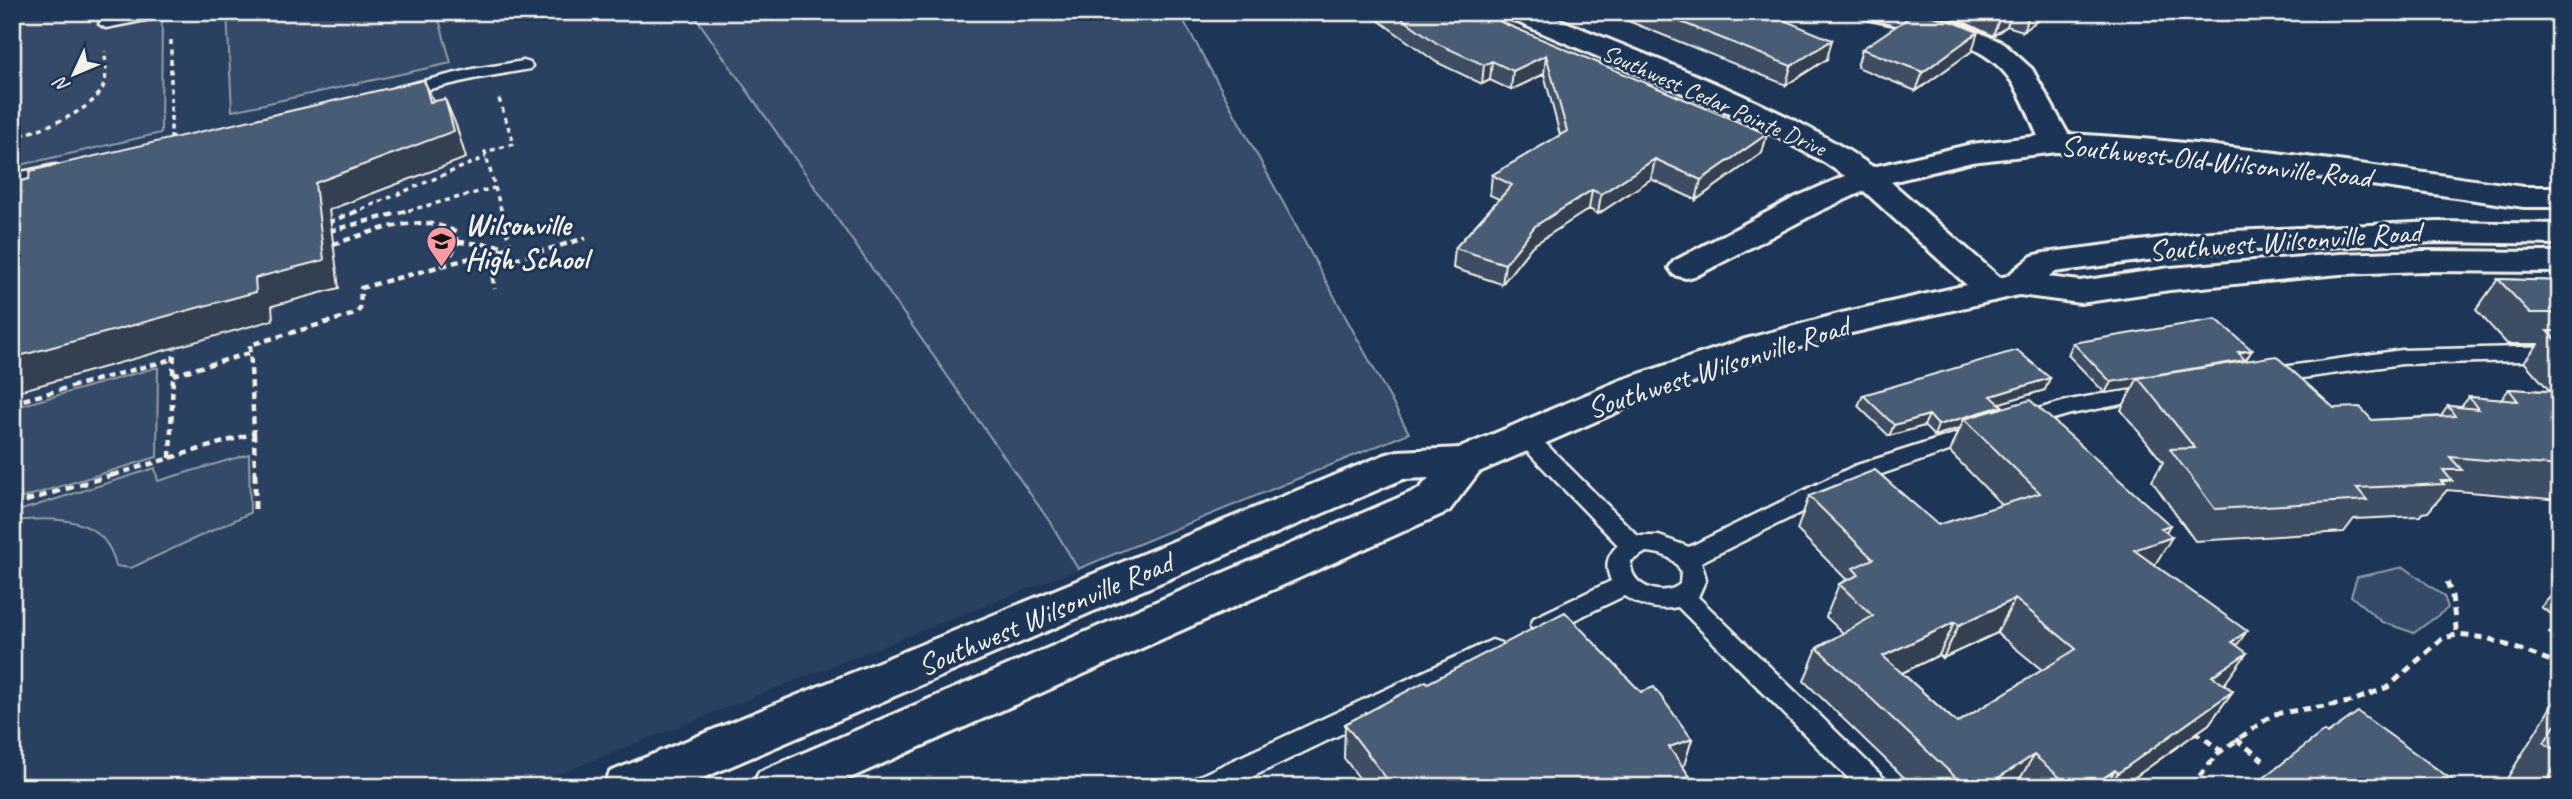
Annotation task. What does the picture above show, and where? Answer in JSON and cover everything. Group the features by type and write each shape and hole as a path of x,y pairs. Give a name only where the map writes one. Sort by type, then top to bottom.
{"main road":[{"name":"Southwest Cedar Pointe Drive","path":"1518,12 1752,113 1835,155 2006,287"},
{"path":"1875,12 1956,34 1985,45 2008,59 2022,75 2057,143"},
{"name":"Southwest Old Wilsonville Road","path":"1686,268 1808,204 1868,178 1972,153 2057,143 2136,147 2288,164 2524,197 2560,197"},
{"name":"Southwest Wilsonville Road","path":"2006,287 2044,263 2210,242 2438,232 2560,234"},
{"name":"Southwest Wilsonville Road","path":"628,787 1398,465 1465,462 1635,389 1755,348 1853,321 2006,287 2080,292 2170,279 2340,264 2425,261 2560,262"},
{"name":"Southwest Wilsonville Road","path":"777,787 1434,500 1465,462"}],"lane":[{"path":"106,24 166,12"},
{"path":"381,95 473,74 524,66"},
{"path":"12,179 65,167"},
{"path":"2246,379 2402,357 2560,353"},
{"path":"1686,559 1862,472 1984,431 2070,407 2178,388"},
{"path":"1525,436 1633,546"},
{"path":"1658,544 1676,551 1686,559 1695,578 1690,589 1682,596 1657,600 1635,592 1619,575 1618,566 1622,554 1633,546 1658,544"},
{"path":"1203,787 1626,584"},
{"path":"1682,596 1875,787"}],"path":[{"path":"12,138 65,116 98,96 104,86 106,24"},
{"path":"171,34 171,144"},
{"path":"497,90 514,144 485,152 511,247"},
{"path":"320,226 486,157"},
{"path":"322,232 494,188"},
{"path":"333,244 408,224 429,222 449,227 458,237 452,253 436,268"},
{"path":"491,265 586,238"},
{"path":"458,242 511,247"},
{"path":"255,510 250,345 355,314 360,309 361,288 511,247"},
{"path":"488,253 495,289"},
{"path":"170,458 174,349"},
{"path":"173,375 250,353"},
{"path":"12,403 173,359"},
{"path":"12,505 254,433"},
{"path":"2447,582 2452,596 2457,636"},
{"path":"2191,787 2221,751 2274,714 2307,706 2350,702 2388,687 2443,638 2457,636 2491,640 2560,664"},
{"path":"2194,731 2221,751"},
{"path":"2236,739 2263,760"}],"shaded area":[{"name":"Wilsonville High School","path":"12,12 692,12 1052,525 1078,569 526,787 12,787"},
{"path":"12,12 162,12 161,133 12,167"},
{"path":"227,12 437,12 451,63 232,111"},
{"path":"692,12 1179,12 1409,433 1078,569 1052,525"},
{"path":"158,367 157,457 12,501 12,408"},
{"path":"249,454 250,513 131,568 116,566 110,549 90,528 61,520 12,521 12,513 155,468 158,481"},
{"path":"2404,567 2444,596 2448,608 2414,633 2382,622 2351,596 2357,577"}],"building":[{"path":"1393,12 1486,12 1503,23 1767,134 1701,180 1655,159 1601,194 1592,190 1535,226 1505,264 1455,248 1512,185 1492,175 1567,131 1546,55 1513,71 1492,61 1484,65 1438,44"},
{"path":"1656,12 1764,12 1832,40 1791,66"},
{"path":"1917,12 1978,32 1923,72 1862,49"},
{"path":"1989,12 2007,12 2000,17"},
{"name":"Wilsonville High School","path":"424,80 430,102 445,99 454,131 315,183 324,260 255,278 256,292 12,358 12,183 29,179 30,171"},
{"path":"2498,279 2560,281 2560,313 2530,313"},
{"path":"2216,319 2252,350 2238,352 2245,360 2111,382 2073,343"},
{"path":"2547,331 2560,331 2560,345"},
{"path":"2017,350 2050,378 1991,396 2002,406 1938,425 1929,415 1894,425 1863,395"},
{"path":"2276,356 2334,408 2360,407 2372,420 2455,416 2448,406 2478,409 2469,397 2518,401 2509,389 2560,392 2560,466 2450,457 2462,470 2443,470 2452,481 2441,481 2444,484 2357,488 2367,500 2215,509 2170,449 2195,448 2138,378"},
{"path":"2030,400 2170,525 2161,528 2172,537 2134,550 2247,631 2232,642 2247,653 2212,676 2233,691 2118,773 2115,770 2090,787 2071,787 2034,755 1984,787 1966,787 1817,648 1873,616 1839,584 1859,575 1853,568 1873,559 1809,496 1875,470 1938,525 2040,493 1964,419","holes":["2015,599 2076,649 1957,723 1883,656 1955,622 1959,625"]},
{"path":"1565,612 1641,692 1654,687 1692,739 1669,747 1690,777 1681,780 1684,785 1393,787 1345,724 1426,681 1428,683"},
{"path":"2358,712 2462,787 2252,787 2324,731 2327,734"},
{"path":"2560,717 2560,752 2544,743"},
{"path":"2560,757 2560,787 2544,787"}],"place":[{"name":"Wilsonville High School","path":"442,269"}]}
